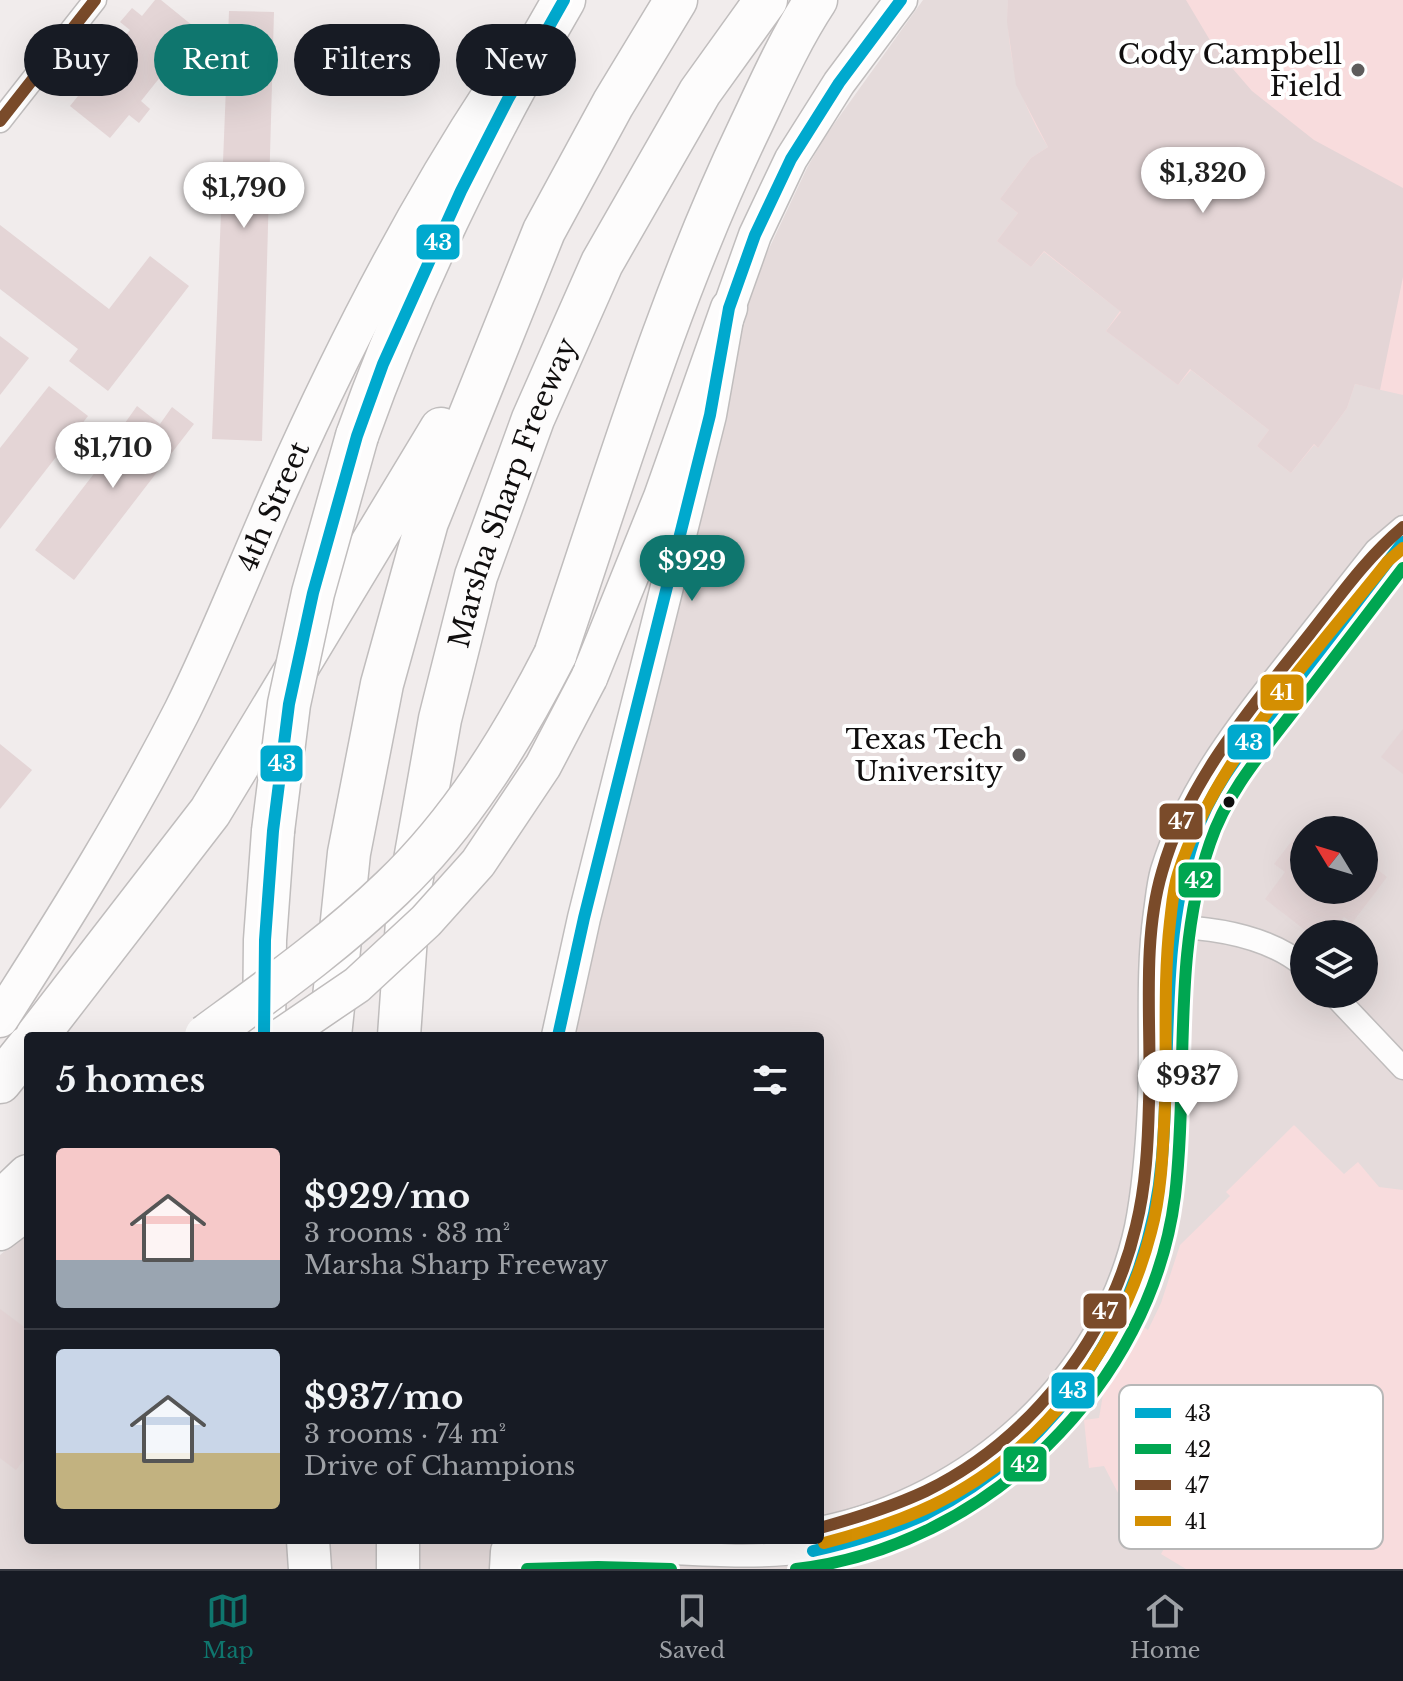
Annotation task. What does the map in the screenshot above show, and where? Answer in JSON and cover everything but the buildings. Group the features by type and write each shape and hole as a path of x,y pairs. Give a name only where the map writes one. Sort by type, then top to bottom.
{"highway":[{"path":"270,1032 265,940 273,831 289,704 313,593 357,436 383,364 448,219 562,0"},
{"path":"40,1032 210,812 448,418 613,104 676,0"},
{"name":"Marsha Sharp Freeway","path":"399,1032 409,894 440,719 476,576 533,419 602,263 700,92 766,0"},
{"path":"211,1032 328,945 394,887 467,804 528,708 555,655 665,327 718,193 797,28 816,0"},
{"path":"330,1032 349,853 382,684 427,522 544,231"},
{"path":"0,1082 24,1052"},
{"path":"0,1203 24,1180"},
{"path":"308,1544 310,1569"},
{"path":"329,1544 329,1569"},
{"path":"398,1544 398,1569"}],"main road":[{"name":"4th Street","path":"0,1019 126,816 176,722 287,475 379,286 491,93 523,45 562,0"},
{"path":"272,1032 357,985 426,921 478,863 543,766 589,678 662,497 755,235 791,159 839,83 901,0"},
{"path":"559,1032 584,918 710,415 729,308"},
{"path":"0,1232 24,1214"}],"street":[{"path":"0,121 95,0"},
{"path":"512,1554 627,1551 753,1556 800,1554 855,1541 898,1526 938,1507 978,1483 1042,1430 1086,1376 1112,1337 1146,1258 1162,1164 1170,979 1160,875 1174,833 1215,758 1376,550 1403,527"},
{"path":"824,1527 910,1500 983,1458 1011,1435 1062,1379 1101,1320 1135,1229 1146,1162 1164,926 1194,840 1215,793 1232,765 1403,542"},
{"path":"1164,926 1261,942 1290,958"},
{"path":"1346,1008 1403,1068"},
{"path":"671,1554 703,1569"}],"shaded area":[{"name":"Texas Tech University","path":"923,0 1403,0 1403,1569 0,1569 0,1255 24,1235 24,1544 824,1544 824,1032 572,1032 729,354 758,272 824,138"},
{"path":"1008,0 1403,0 1403,395 1355,384 1347,408 1318,448 1314,445 1291,473 1257,446 1269,430 1191,370 1178,385 1106,331 1120,311 1044,252 1031,267 997,241 1018,213 1000,199 1031,158 1048,147 1029,112 1016,77 1009,40"},
{"path":"1294,1125 1344,1174 1358,1162 1379,1187 1403,1190 1403,1569 1186,1569 1161,1554 1164,1549 1383,1549 1383,1385 1119,1385 1119,1495 1104,1466 1089,1468 1084,1420 1099,1418 1106,1377 1139,1324 1148,1330 1161,1303 1180,1245 1230,1196 1226,1192"}],"transit line":[{"name":"47","path":"0,121 95,0"},
{"name":"43","path":"264,1032 265,940 273,831 289,704 313,593 357,436 383,364 461,191 564,0"},
{"name":"43","path":"559,1032 584,918 710,415 729,308 755,235 791,159 839,83 901,0"},
{"name":"47","path":"824,1527 900,1502 964,1470 999,1444 1031,1414 1086,1346 1124,1267 1142,1196 1149,1117 1149,956 1156,899 1173,839 1204,776 1244,718 1353,578 1403,527"},
{"name":"43","path":"813,1551 871,1536 912,1520 975,1485 1019,1451 1057,1411 1090,1367 1118,1319 1139,1267 1154,1214 1165,1118 1171,957 1183,878 1201,819 1245,747 1403,542"},
{"name":"41","path":"824,1543 907,1517 972,1483 1009,1456 1042,1426 1072,1392 1098,1355 1120,1316 1137,1275 1158,1201 1165,1105 1168,945 1178,874 1194,832 1241,750 1299,671 1388,561 1403,548"},
{"name":"42","path":"796,1569 866,1554 932,1528 993,1491 1047,1446 1094,1392 1132,1331 1160,1266 1175,1196 1185,974 1198,886 1210,843 1226,806 1247,773 1403,568"},
{"name":"42","path":"527,1569 671,1569"}],"place":[{"name":"Cody Campbell Field","path":"1358,70"},
{"name":"Texas Tech University","path":"1019,755"}]}
